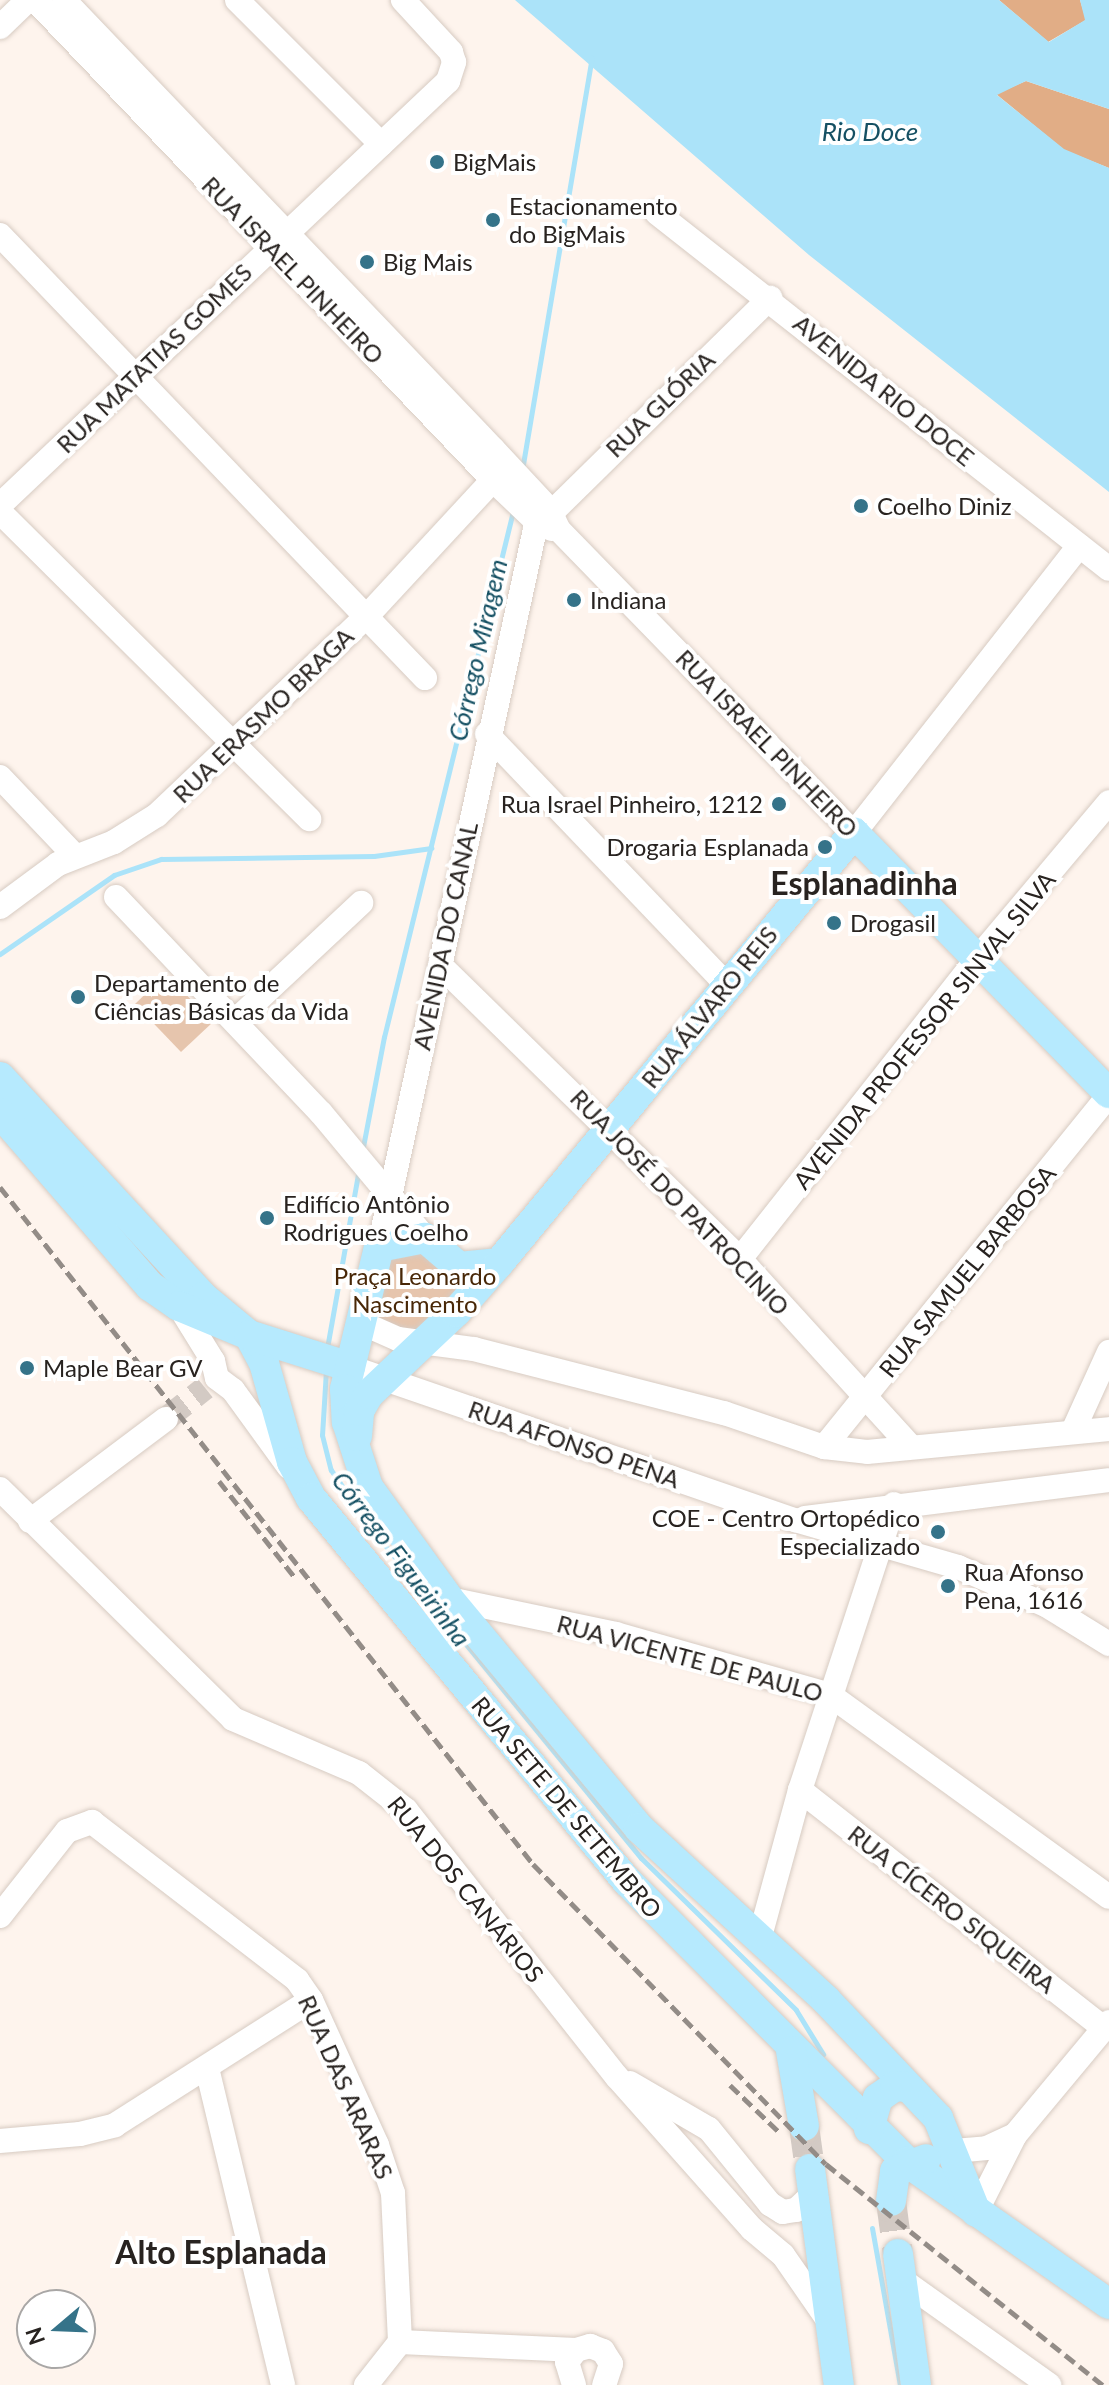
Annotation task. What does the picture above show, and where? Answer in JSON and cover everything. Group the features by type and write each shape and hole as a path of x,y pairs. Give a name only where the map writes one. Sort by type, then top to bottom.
{"main road":[{"name":"RUA ISRAEL PINHEIRO","path":"854,833 1109,1094"},
{"name":"RUA ÁLVARO REIS","path":"383,1378 456,1312 499,1263 726,984 854,833"},
{"path":"0,1077 203,1297 249,1335"},
{"path":"0,1113 133,1271 179,1306 249,1335 346,1366"},
{"path":"65,1190 86,1168"},
{"path":"379,1247 425,1238 459,1267 499,1263"},
{"name":"AVENIDA DO CANAL","path":"346,1366 364,1324 379,1247"},
{"name":"RUA SETE DE SETEMBRO","path":"249,1335 264,1363 292,1462 311,1498 624,1843 759,1940 826,2000 938,2118 954,2151 976,2212"},
{"name":"RUA SETE DE SETEMBRO","path":"346,1366 345,1405 356,1454 378,1502 624,1843 791,2051 869,2129 907,2162 1109,2304"},
{"name":"RUA SETE DE SETEMBRO","path":"356,1454 359,1411 383,1378"},
{"path":"791,2051 804,2126"},
{"path":"869,2129 878,2098 895,2086 907,2087"},
{"path":"891,2201 892,2177 907,2162 929,2158 937,2148 938,2118"},
{"path":"812,2182 839,2385"},
{"path":"900,2267 916,2385"}],"street":[{"path":"0,27 28,0"},
{"name":"RUA ISRAEL PINHEIRO","path":"35,0 493,449 540,512 854,833"},
{"name":"RUA ISRAEL PINHEIRO","path":"64,0 493,480 540,512"},
{"path":"237,0 381,144"},
{"name":"RUA MATATIAS GOMES","path":"0,505 448,81 454,62 451,52 403,0"},
{"name":"AVENIDA RIO DOCE","path":"657,213 770,298 1109,569"},
{"path":"0,235 425,678"},
{"name":"RUA GLÓRIA","path":"540,512 770,298"},
{"name":"RUA ERASMO BRAGA","path":"0,907 75,856 114,842 157,815 366,617 493,480"},
{"path":"0,512 309,819"},
{"name":"AVENIDA DO CANAL","path":"379,1247 487,734 540,512"},
{"name":"RUA ÁLVARO REIS","path":"854,833 1079,546"},
{"path":"487,734 726,984"},
{"path":"0,777 75,856"},
{"name":"AVENIDA PROFESSOR SINVAL SILVA","path":"740,1259 977,959 1109,802"},
{"path":"116,897 340,1135 425,1238"},
{"path":"235,1021 361,903"},
{"name":"RUA JOSÉ DO PATROCINIO","path":"440,965 610,1128 740,1259 911,1447"},
{"name":"RUA SAMUEL BARBOSA","path":"824,1447 1109,1094"},
{"path":"459,1267 456,1312 460,1329 474,1349"},
{"path":"179,1306 205,1346 211,1383 244,1403 311,1498"},
{"path":"364,1324 398,1339 474,1349 724,1413 824,1447 867,1452 1109,1429"},
{"path":"1073,1431 1109,1352"},
{"name":"RUA AFONSO PENA","path":"346,1366 795,1520 882,1541 1001,1584 1109,1644"},
{"path":"30,1521 166,1419"},
{"path":"795,1520 894,1504 1109,1480"},
{"name":"RUA DOS CANÁRIOS","path":"0,1489 233,1719 382,1787 617,2077 792,2266 832,2329"},
{"path":"759,1940 800,1790 894,1504"},
{"name":"RUA VICENTE DE PAULO","path":"449,1599 616,1634 830,1695 1109,1897"},
{"name":"RUA CÍCERO SIQUEIRA","path":"800,1790 1107,2025"},
{"name":"RUA DAS ARARAS","path":"0,1916 67,1831 92,1822 276,1963 311,2000 387,2170 397,2221 400,2342"},
{"path":"0,2141 80,2134 115,2125 311,2000"},
{"path":"976,2212 1015,2135 1107,2025"},
{"path":"207,2068 283,2385"},
{"path":"617,2077 709,2129 770,2204 783,2212 796,2210 812,2182"},
{"path":"954,2151 987,2148 1015,2135"},
{"path":"900,2267 1049,2385"},
{"path":"366,2385 400,2342 576,2350 597,2347 608,2357 611,2372 604,2385"},
{"path":"574,2385 566,2369 576,2350"}],"green space":[{"path":"166,974 213,1022 181,1052 135,1004"},
{"name":"Praça Leonardo Nascimento","path":"391,1240 458,1268 454,1305 420,1340 368,1324"}],"shaded area":[{"path":"999,0 1080,0 1086,20 1048,42"},
{"path":"1026,81 1109,109 1109,168 1064,150 996,94"}],"water":[{"name":"Rio Doce","path":"515,0 999,0 1049,42 1085,20 1080,0 1109,0 1109,109 1026,81 997,95 1064,149 1109,168 1109,492 809,255"}],"waterway":[{"name":"Córrego Miragem","path":"522,470 592,58"},
{"name":"Córrego Miragem","path":"362,1152 384,1037 513,511"},
{"name":"Córrego Miragem","path":"0,954 114,875 161,859 374,856 431,848"},
{"name":"Córrego Figueirinha","path":"327,1348 359,1169"},
{"name":"Córrego Figueirinha","path":"326,1370 322,1435 331,1470 370,1527 641,1858 796,2010 823,2054"},
{"name":"Córrego Figueirinha","path":"872,2228 900,2385"}],"tunnel":[{"path":"166,1419 205,1388"},
{"path":"804,2126 810,2169"},
{"path":"891,2201 898,2254"}],"railway":[{"path":"0,1187 533,1864 826,2164 1103,2385"},
{"path":"219,1481 296,1579"},
{"path":"730,2085 779,2132"}],"place":[{"name":"BigMais","path":"437,162"},
{"name":"Estacionamento do BigMais","path":"493,220"},
{"name":"Big Mais","path":"367,262"},
{"name":"Coelho Diniz","path":"861,506"},
{"name":"Indiana","path":"574,600"},
{"name":"Rua Israel Pinheiro, 1212","path":"779,804"},
{"name":"Drogaria Esplanada","path":"825,847"},
{"name":"Drogasil","path":"834,923"},
{"name":"Departamento de Ciências Básicas da Vida","path":"78,997"},
{"name":"Edifício Antônio Rodrigues Coelho","path":"267,1218"},
{"name":"Maple Bear GV","path":"27,1368"},
{"name":"COE - Centro Ortopédico Especializado","path":"938,1532"},
{"name":"Rua Afonso Pena, 1616","path":"948,1586"}],"district":[{"name":"Esplanadinha","path":"864,883"},
{"name":"Alto Esplanada","path":"221,2252"}]}
